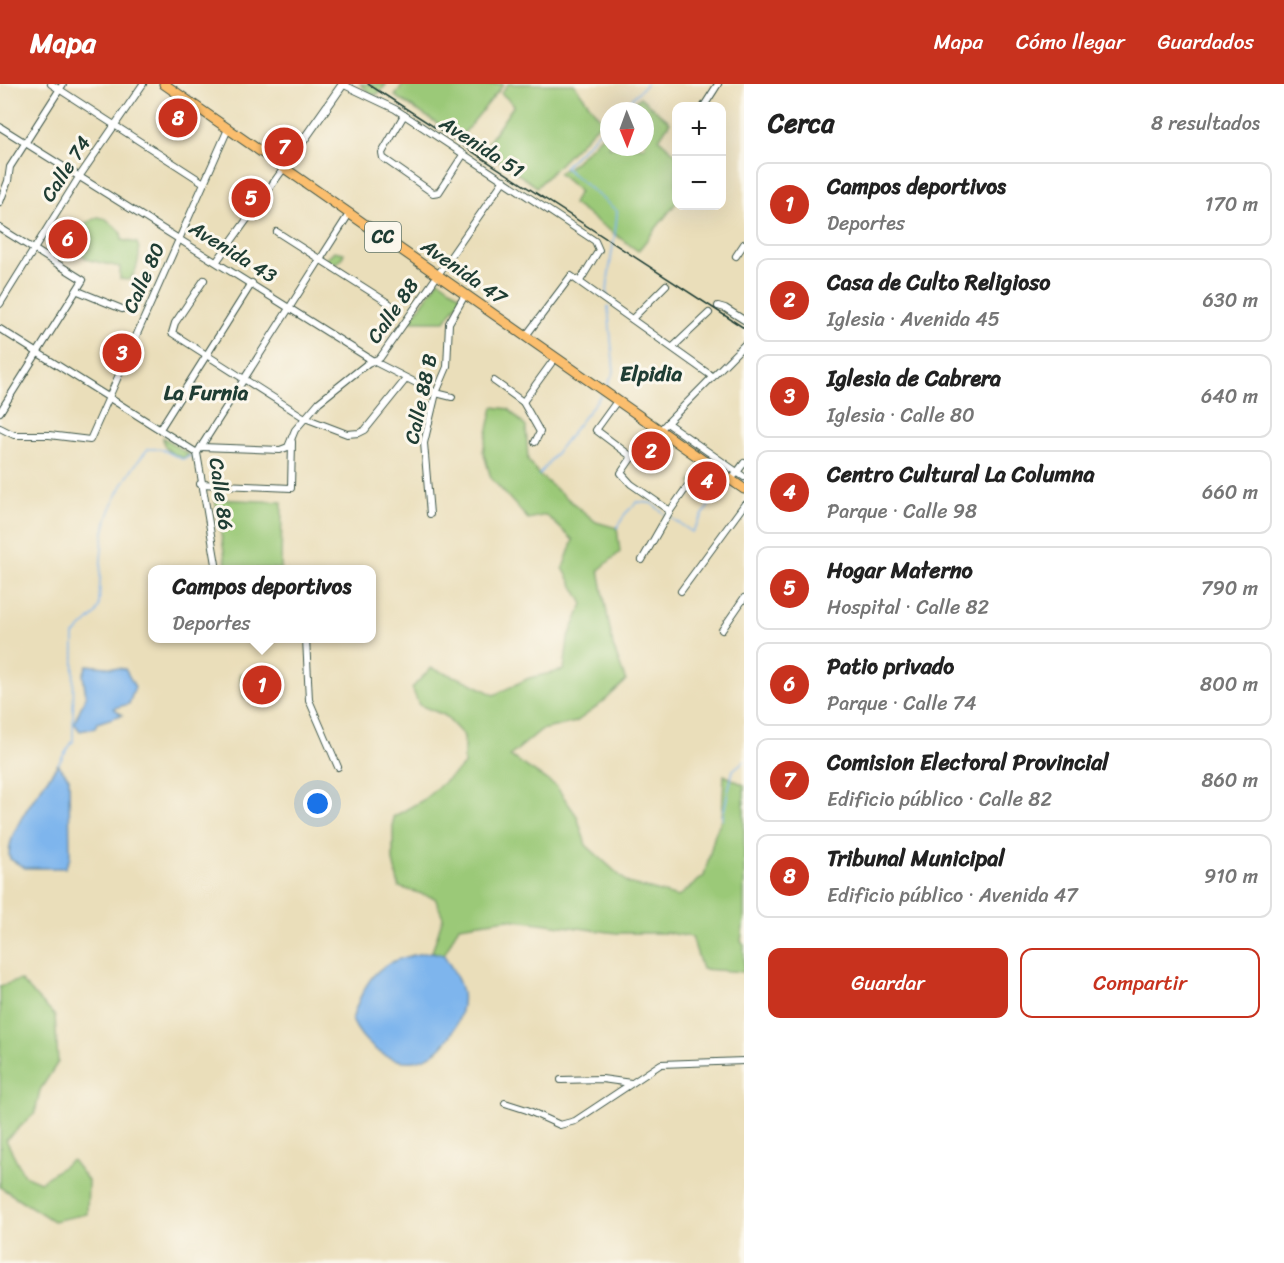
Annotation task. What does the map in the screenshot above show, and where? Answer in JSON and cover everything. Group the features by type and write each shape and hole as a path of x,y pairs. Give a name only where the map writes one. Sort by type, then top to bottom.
{"main road":[{"name":"Avenida 47","path":"164,84 659,431 705,461 735,476 744,489"}],"street":[{"path":"51,84 61,87 114,125 204,183"},
{"name":"Calle 74","path":"0,304 79,177 143,84"},
{"path":"217,261 343,84"},
{"name":"Avenida 51","path":"343,84 404,115 504,180 599,246 595,258 579,281"},
{"path":"707,102 718,84"},
{"path":"0,202 8,182 10,167 61,87"},
{"path":"404,115 382,153 383,158 433,193 439,192 463,155"},
{"name":"Avenida 43","path":"0,127 375,362 436,393 452,397"},
{"name":"Calle 80","path":"0,428 14,435 49,435 90,440 228,129"},
{"name":"Calle 88","path":"199,450 280,450 288,447 295,430 319,402 362,367 375,362 504,180"},
{"name":"Calle 86","path":"216,565 200,484 199,450 349,214"},
{"path":"0,228 83,280 0,412"},
{"path":"277,232 390,304"},
{"path":"736,256 744,244"},
{"path":"525,337 570,276 713,377"},
{"path":"204,280 171,330 173,334 305,418 347,434 359,433 365,430 406,379"},
{"path":"160,429 252,284"},
{"path":"632,319 666,285"},
{"path":"78,291 122,309"},
{"name":"Calle 88 B","path":"430,514 424,443 436,393 447,367 449,323 465,295"},
{"path":"718,306 744,320"},
{"path":"673,347 709,313"},
{"path":"0,329 108,399 199,450"},
{"path":"659,431 744,345"},
{"path":"523,402 555,358"},
{"path":"494,381 523,402 540,432 535,442"},
{"path":"617,401 596,429 632,457 621,472 632,484 670,511"},
{"name":"Avenida 47","path":"667,423 735,476 744,477"},
{"path":"200,484 287,489 292,486 292,440"},
{"path":"642,560 670,511 705,461"},
{"path":"735,476 744,463"},
{"path":"681,591 744,505"},
{"path":"722,630 743,602"},
{"path":"306,643 309,700 338,767"},
{"path":"505,1103 560,1125 575,1121 661,1064 744,1061"},
{"path":"561,1080 602,1079 632,1083"}],"green space":[{"path":"360,84 386,85 378,94 372,95"},
{"path":"403,84 504,84 460,138 395,96"},
{"path":"508,84 574,84 600,118 600,123 537,187 483,150 514,105 501,93"},
{"path":"640,97 646,102 635,102"},
{"path":"654,109 670,122 659,139 672,150 672,208 638,251 573,204 579,191 558,173 573,164 600,138 600,156 654,156"},
{"path":"98,217 106,219 121,232 122,240 137,243 138,262 129,280 120,279 120,267 89,260 74,249 78,241 74,234 84,224"},
{"path":"334,251 344,253 341,260 332,265 326,259"},
{"path":"439,280 462,297 445,321 410,321"},
{"path":"493,407 509,409 526,427 528,460 539,475 596,522 617,528 620,552 599,570 613,646 626,681 576,722 541,730 510,756 556,786 577,816 586,845 628,883 678,897 704,876 715,834 722,819 724,775 744,785 744,919 741,941 744,944 744,972 702,969 692,937 669,933 617,933 508,919 459,926 444,955 432,952 443,917 435,898 399,887 393,861 393,817 423,800 464,765 464,736 444,715 419,705 412,688 431,668 467,681 494,695 529,678 564,670 568,639 583,604 563,568 573,540 546,515 528,519 491,478 483,451"},
{"path":"163,437 189,455 183,458 172,453 166,448"},
{"path":"703,466 722,479 710,496 691,483"},
{"path":"215,499 282,502 281,565 226,565"},
{"path":"281,673 282,695 244,697 240,674"},
{"path":"20,980 55,1016 58,1062 40,1090 35,1113 6,1140 24,1175 40,1182 72,1160 88,1181 87,1214 53,1221 0,1187 0,986"}],"water":[{"path":"87,665 125,669 135,687 129,704 114,708 122,715 97,723 95,728 80,731 74,723 86,696 83,675"},
{"path":"58,764 69,778 70,858 65,868 25,868 10,859 9,849 26,810"},
{"path":"432,952 444,955 461,987 462,1003 456,1025 443,1045 434,1053 413,1061 393,1059 376,1050 356,1028 352,1020 357,1004 371,979 389,963 401,958"}],"waterway":[{"path":"629,102 646,84"},
{"path":"600,131 564,167 617,211 607,298"},
{"path":"605,389 614,372 608,306"},
{"path":"539,475 601,395"},
{"path":"667,428 693,446"},
{"path":"58,764 73,741 74,635 96,614 99,607 104,532 110,510 127,477 148,449 161,449 182,459 194,455"},
{"path":"699,450 731,472"},
{"path":"739,477 744,481"},
{"path":"670,517 692,532 724,482"},
{"path":"617,528 625,514 637,502 651,503 665,514"},
{"path":"722,819 733,770 744,761"}],"railway":[{"path":"368,84 744,328"}],"place":[{"name":"Tribunal Municipal","path":"178,118"},
{"name":"Comision Electoral Provincial","path":"284,147"},
{"name":"Hogar Materno","path":"251,198"},
{"name":"Patio privado","path":"68,239"},
{"name":"Iglesia de Cabrera","path":"122,353"},
{"name":"Casa de Culto Religioso","path":"651,451"},
{"name":"Centro Cultural La Columna","path":"707,481"},
{"name":"Campos deportivos","path":"262,685"}],"district":[{"name":"Elpidia","path":"651,374"},
{"name":"La Furnia","path":"206,393"}]}
